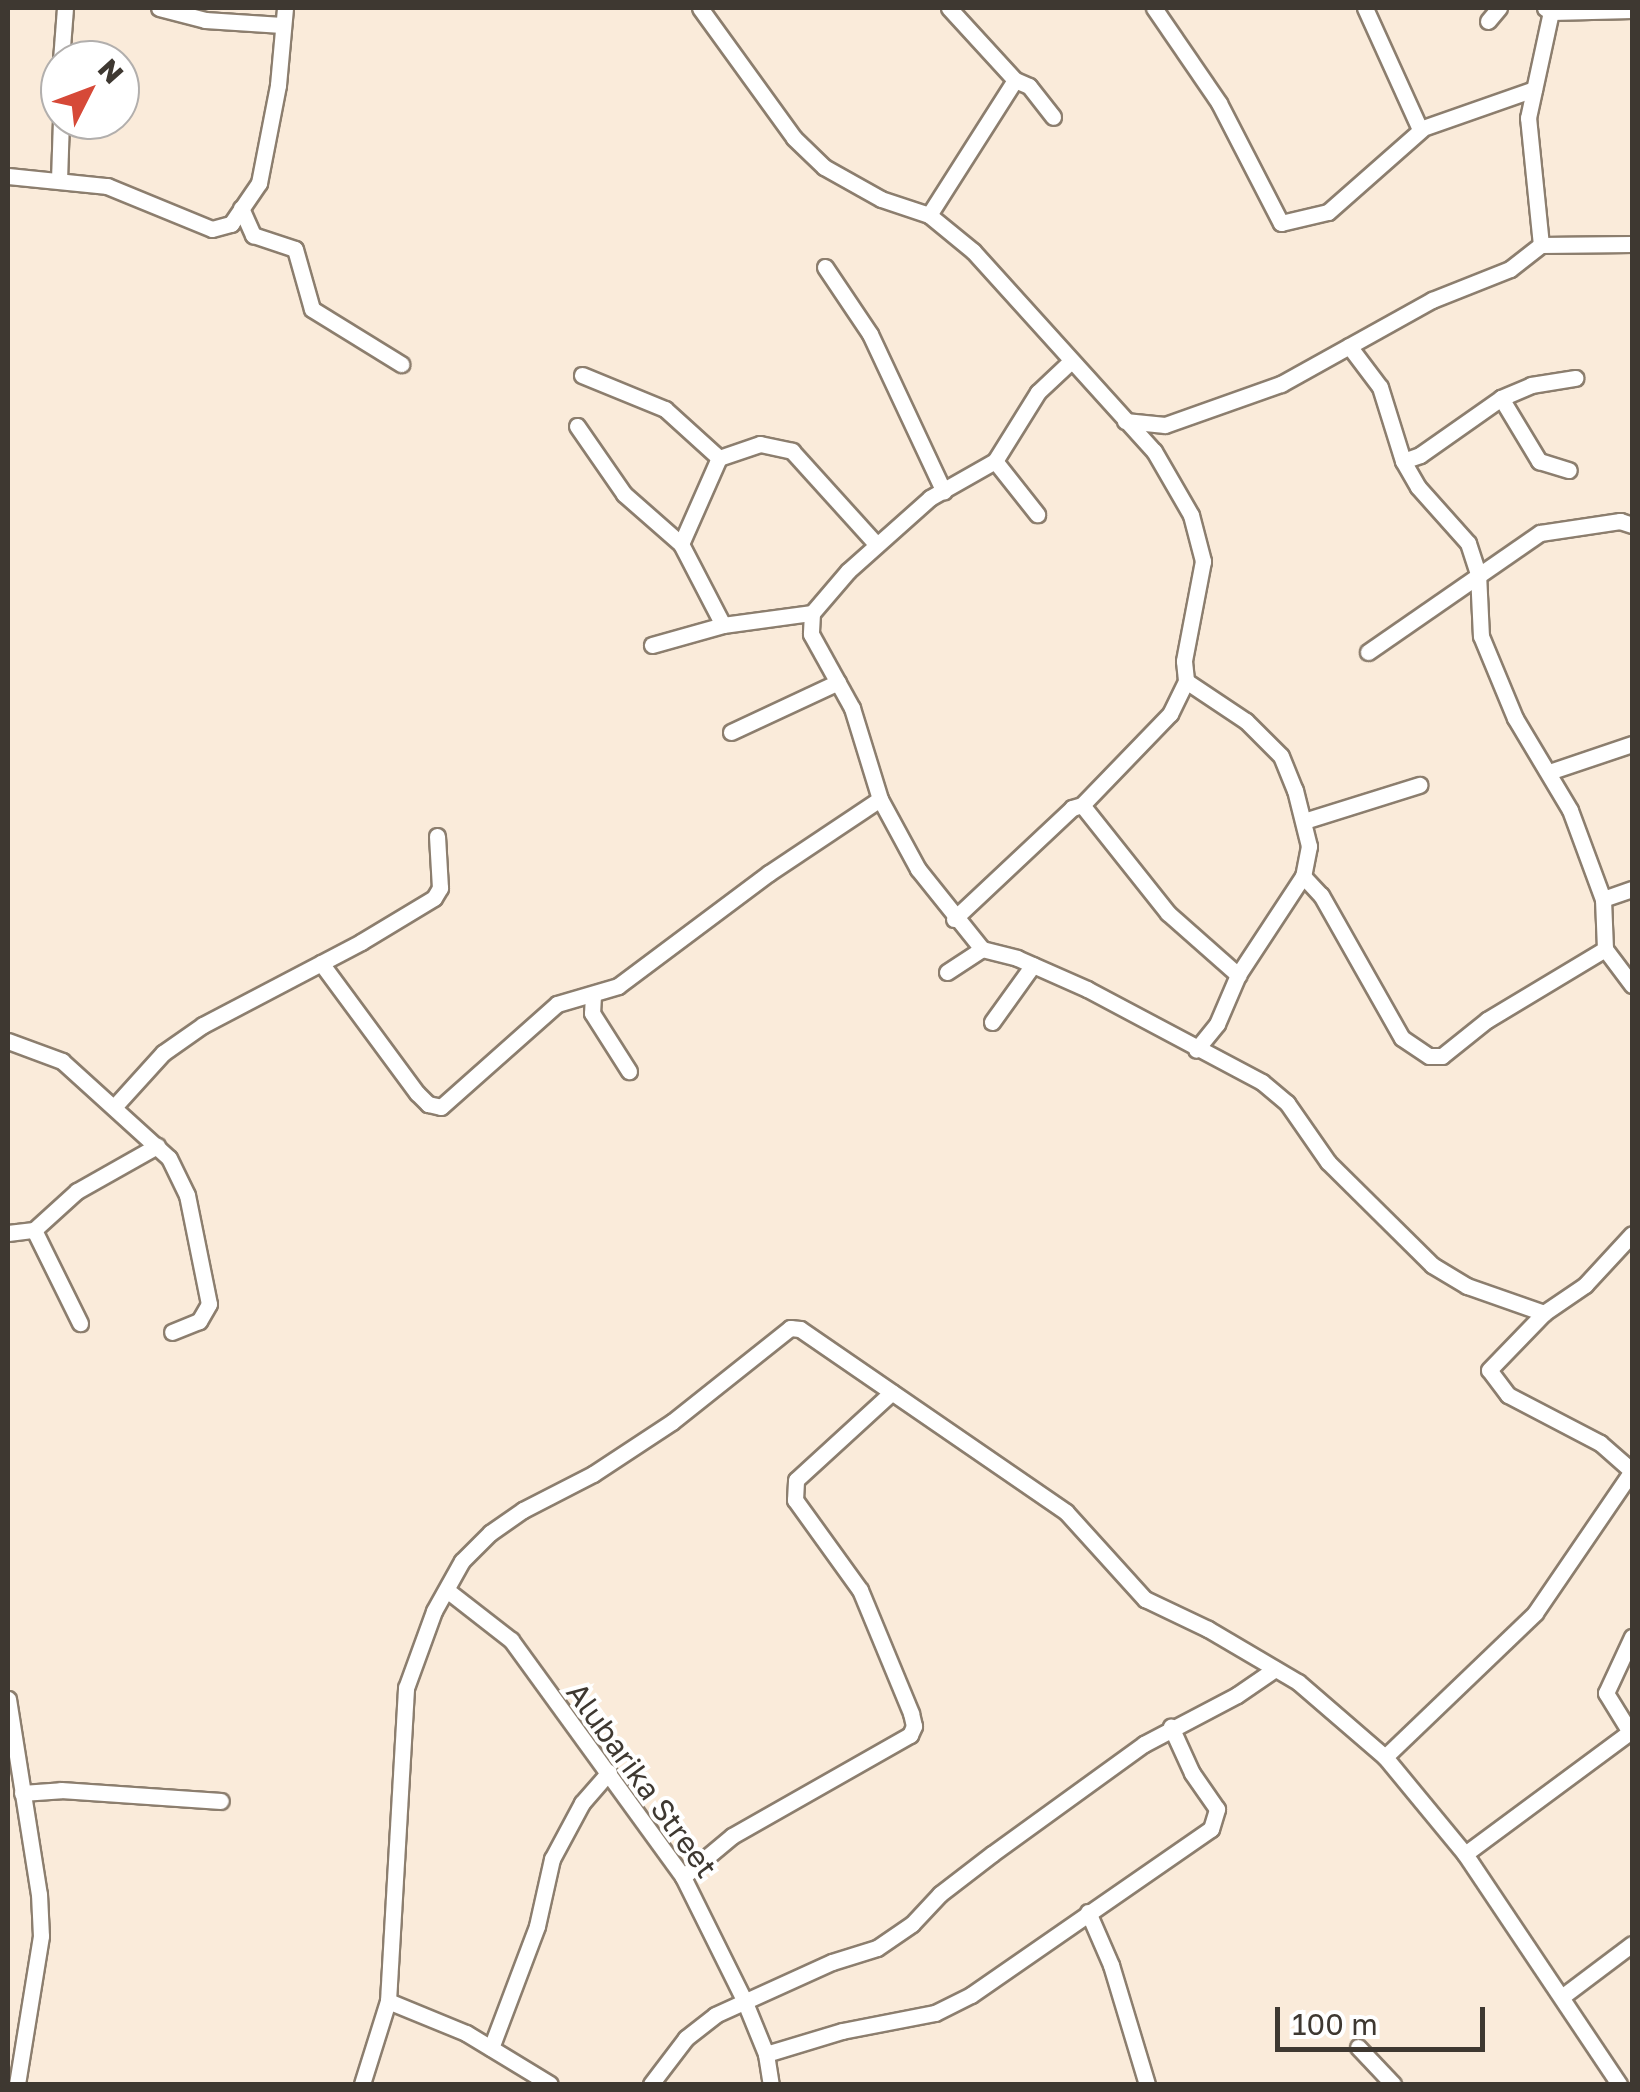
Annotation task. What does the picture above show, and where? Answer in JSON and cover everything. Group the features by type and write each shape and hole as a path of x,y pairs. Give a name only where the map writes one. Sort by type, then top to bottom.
{"street":[{"path":"63,40 65,8"},
{"path":"159,8 205,20 282,25"},
{"path":"8,176 58,180 138,196 212,229 232,224 259,184 278,85 284,8"},
{"path":"700,8 794,138 824,167 881,199 929,215 973,251 1154,451 1190,515 1203,561 1184,661 1186,681 1170,714 1082,804 1072,808 954,919"},
{"path":"949,8 1015,80 1029,86 1052,117"},
{"path":"1154,8 1219,102 1281,223 1328,212 1422,129 1534,89"},
{"path":"1365,8 1422,129"},
{"path":"1488,21 1499,8"},
{"path":"1541,245 1528,118 1548,10 1632,10"},
{"path":"929,215 1015,80"},
{"path":"58,180 59,140"},
{"path":"241,208 253,235 295,249 312,310 401,364"},
{"path":"1125,421 1165,425 1282,384 1432,300 1510,270 1541,245 1632,244"},
{"path":"824,267 870,334 944,492"},
{"path":"1349,346 1380,387 1403,460 1418,488 1468,544 1478,573 1480,636 1515,718 1570,810 1602,899 1604,949 1632,985"},
{"path":"652,645 722,625 812,613 876,544 944,492 995,461 1038,392 1070,362"},
{"path":"582,375 665,410 720,458 760,444 792,451 876,544"},
{"path":"1403,460 1420,456 1501,398 1531,385 1575,378"},
{"path":"1501,398 1539,461 1568,470"},
{"path":"576,426 624,494 681,544 722,625"},
{"path":"681,544 720,458"},
{"path":"995,461 1036,514"},
{"path":"1368,652 1540,533 1620,522 1632,525"},
{"path":"812,613 811,634 852,708 880,798 918,869 954,919 982,949 1032,965 1196,1050 1226,1060 1287,1103 1328,1162 1432,1265 1467,1286 1544,1314"},
{"path":"1186,681 1246,721 1282,756 1309,846 1303,876 1238,975 1218,1024 1196,1050"},
{"path":"730,732 838,682"},
{"path":"1549,772 1632,744"},
{"path":"1304,821 1419,786"},
{"path":"320,963 417,1093 428,1104 441,1107 557,1004 618,986 756,882 880,798"},
{"path":"1082,804 1168,913 1238,975"},
{"path":"115,1106 176,1044 434,898 440,888 437,836"},
{"path":"1303,876 1321,894 1402,1038 1429,1056 1442,1056 1487,1020 1604,949"},
{"path":"1602,899 1632,888"},
{"path":"947,972 982,949"},
{"path":"992,1022 1032,965"},
{"path":"592,994 592,1013 628,1071"},
{"path":"8,1041 62,1060 169,1158 187,1195 209,1304 199,1321 172,1332"},
{"path":"8,1233 34,1230 78,1190 157,1146"},
{"path":"34,1230 80,1323"},
{"path":"1385,1757 1535,1613 1632,1471 1600,1443 1508,1395 1490,1370 1544,1314 1584,1285 1632,1234"},
{"path":"362,2084 388,2001 406,1688 434,1612 462,1561 490,1533 648,1438 790,1328 800,1329 1066,1512 1146,1599 1298,1682 1385,1757 1465,1854 1619,2084"},
{"path":"683,1877 732,1836 910,1735 914,1726 860,1590 794,1500 796,1480 892,1392"},
{"name":"Alubarika Street","path":"448,1591 510,1640 683,1877 744,2000 766,2054 771,2084"},
{"path":"1465,1854 1631,1732 1606,1693 1632,1637"},
{"path":"651,2084 696,2028 744,2000 877,1948 912,1924 940,1894 992,1854 1172,1728 1237,1695 1275,1669"},
{"path":"8,1699 39,1894 41,1936 17,2084"},
{"path":"766,2054 842,2031 934,2013 971,1995 1212,1828 1218,1817 1172,1728"},
{"path":"491,2048 537,1926 552,1859 582,1803 610,1772"},
{"path":"22,1793 60,1790 221,1800"},
{"path":"1088,1912 1111,1965 1147,2084"},
{"path":"1563,1996 1632,1944"},
{"path":"388,2001 491,2048 550,2084"},
{"path":"1358,2047 1392,2084"}]}
